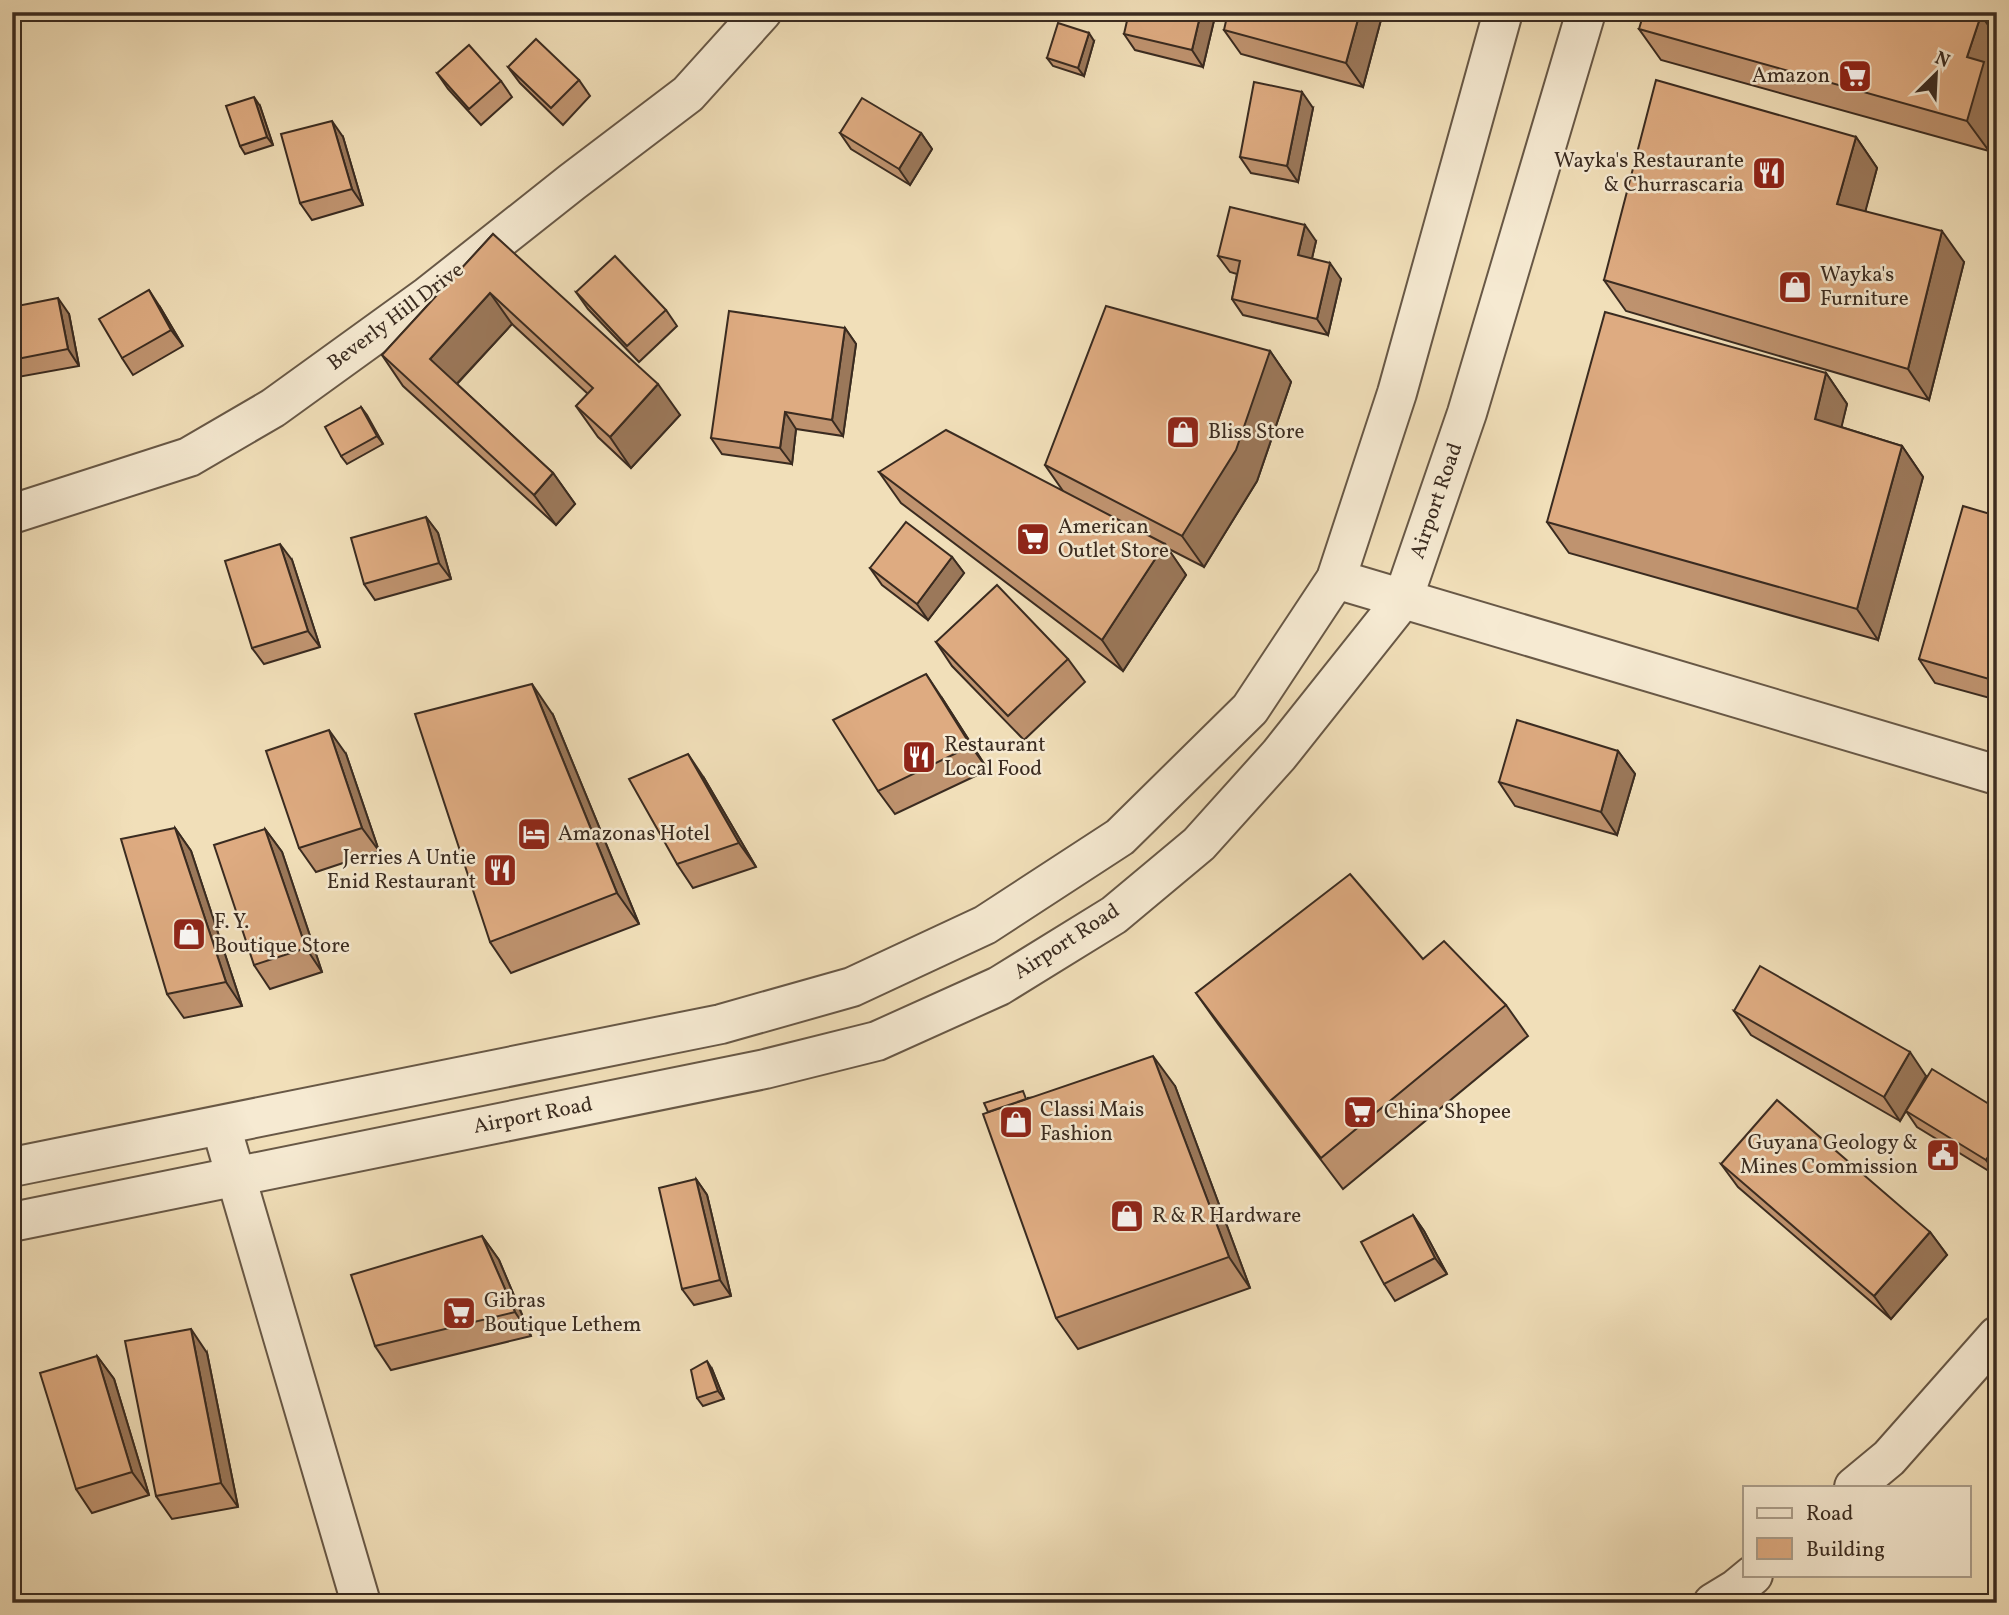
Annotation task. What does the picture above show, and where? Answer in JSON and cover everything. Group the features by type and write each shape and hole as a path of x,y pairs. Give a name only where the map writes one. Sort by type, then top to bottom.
{"street":[{"name":"Beverly Hill Drive","path":"12,514 189,457 273,408 428,296 572,181 688,94 762,12"},
{"path":"12,1167 721,1024 852,987 985,925 1120,836 1250,709 1336,579 1397,393 1503,12"},
{"name":"Airport Road","path":"12,1222 765,1069 865,1045 999,986 1114,915 1199,844 1279,755 1403,599 1467,414 1586,12"},
{"path":"1336,579 1997,775"},
{"path":"221,1126 361,1603"},
{"path":"1855,1486 1889,1458 1997,1336"},
{"path":"1713,1603 1752,1576"}],"building":[{"path":"1129,12 1201,12 1192,50 1124,34"},
{"path":"1228,12 1360,12 1346,63 1224,30"},
{"name":"Amazon","path":"1644,12 1973,12 1981,15 1967,57 1984,62 1967,121 1639,29"},
{"path":"1058,23 1089,33 1078,68 1047,58"},
{"path":"536,39 579,80 551,108 508,67"},
{"path":"469,45 501,81 469,109 437,73"},
{"path":"1656,80 1856,137 1837,204 1942,231 1908,369 1604,280"},
{"path":"1254,82 1302,92 1287,166 1240,157"},
{"path":"254,97 267,137 240,146 226,106"},
{"path":"862,98 921,133 899,169 840,133"},
{"path":"332,121 352,189 300,203 281,134"},
{"path":"1230,207 1305,225 1298,255 1330,263 1317,319 1232,299 1240,261 1218,256"},
{"path":"493,234 658,384 610,437 576,406 593,388 490,293 430,359 553,473 534,495 382,355"},
{"path":"615,256 666,310 627,346 576,292"},
{"path":"149,290 171,330 122,358 99,319"},
{"path":"58,298 68,349 12,360 12,307"},
{"name":"Bliss Store","path":"1106,306 1270,351 1236,450 1182,536 1045,465"},
{"path":"729,311 845,328 832,420 785,412 780,448 711,438"},
{"path":"1605,312 1826,373 1815,419 1902,446 1857,609 1547,522"},
{"path":"361,407 377,436 341,456 325,427"},
{"name":"American Outlet Store","path":"946,430 1165,544 1102,640 879,472"},
{"path":"1963,506 1997,516 1996,681 1919,659"},
{"path":"426,517 439,563 364,584 351,538"},
{"path":"906,522 952,557 917,604 870,568"},
{"path":"280,544 308,631 252,648 225,561"},
{"path":"997,585 1068,659 1008,716 936,642"},
{"name":"Restaurant Local Food","path":"926,674 971,746 878,791 833,720"},
{"name":"Amazonas Hotel","path":"532,684 617,893 490,942 415,714"},
{"path":"1517,720 1618,751 1601,812 1499,782"},
{"path":"329,730 362,828 299,848 266,751"},
{"path":"688,754 739,843 677,864 629,779"},
{"name":"F. Y. Boutique Store","path":"175,828 226,982 167,994 121,839"},
{"path":"265,829 306,948 254,965 214,845"},
{"name":"China Shopee","path":"1350,874 1423,959 1444,941 1506,1005 1321,1158 1196,993"},
{"path":"1760,966 1910,1052 1884,1097 1734,1011"},
{"name":"R & R Hardware","path":"1153,1056 1229,1257 1056,1318 983,1114"},
{"path":"1932,1069 1997,1109 1997,1143 1986,1160 1906,1111"},
{"path":"1023,1091 1026,1099 988,1112 984,1103"},
{"path":"1777,1100 1930,1232 1874,1296 1721,1164"},
{"path":"696,1179 720,1280 682,1289 659,1188"},
{"path":"1413,1215 1435,1258 1384,1284 1361,1242"},
{"name":"Gibras Boutique Lethem","path":"482,1236 515,1312 375,1346 351,1275"},
{"path":"191,1329 221,1483 156,1496 125,1341"},
{"path":"97,1356 132,1472 76,1489 40,1373"},
{"path":"707,1361 718,1391 697,1398 691,1370"}],"place":[{"name":"Amazon","path":"1855,76"},
{"name":"Wayka's Restaurante & Churrascaria","path":"1769,173"},
{"name":"Wayka's Furniture","path":"1795,287"},
{"name":"Bliss Store","path":"1183,432"},
{"name":"American Outlet Store","path":"1033,539"},
{"name":"Restaurant Local Food","path":"919,757"},
{"name":"Amazonas Hotel","path":"534,834"},
{"name":"Jerries A Untie Enid Restaurant","path":"500,870"},
{"name":"F. Y. Boutique Store","path":"189,934"},
{"name":"China Shopee","path":"1360,1112"},
{"name":"Classi Mais Fashion","path":"1016,1122"},
{"name":"Guyana Geology & Mines Commission","path":"1943,1155"},
{"name":"R & R Hardware","path":"1127,1216"},
{"name":"Gibras Boutique Lethem","path":"459,1313"}]}
